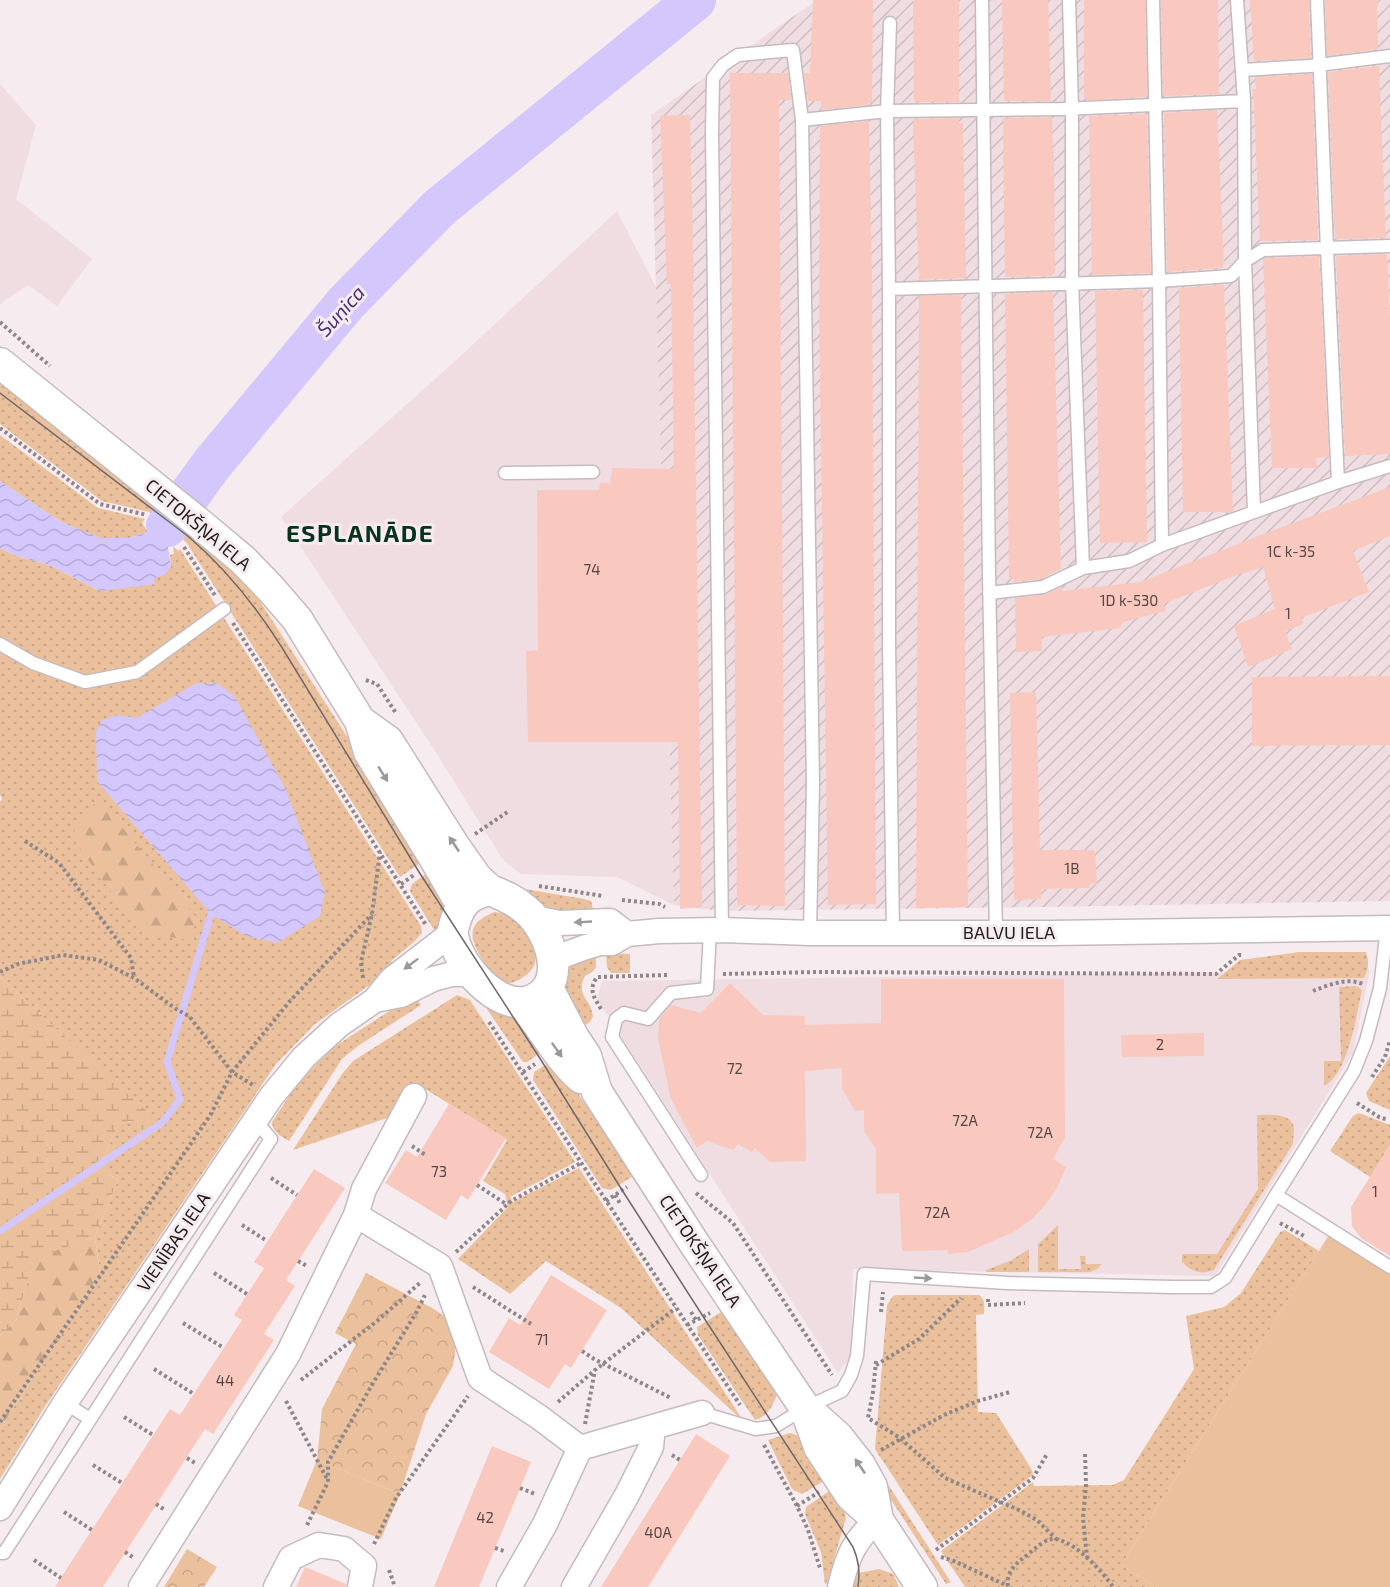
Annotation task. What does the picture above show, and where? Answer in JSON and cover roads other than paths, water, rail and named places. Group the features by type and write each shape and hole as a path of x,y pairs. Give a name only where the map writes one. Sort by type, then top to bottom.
{"street":[{"name":"CIETOKŠŅA IELA","path":"0,363 191,535 243,560 297,619 360,721 369,753 462,906"},
{"name":"CIETOKŠŅA IELA","path":"360,721 388,741 455,847 477,878 490,890"},
{"path":"490,890 514,901 535,918 548,940 550,975 533,1000 522,1003 511,1002 482,984 472,974 457,949 441,932 458,915 469,897 490,890"},
{"path":"535,918 559,923 610,921 627,934"},
{"name":"BALVU IELA","path":"550,975 564,955 600,943 612,944 627,934 659,931 996,933 1389,928"},
{"name":"VIENĪBAS IELA","path":"0,1508 65,1403 183,1251 255,1120 271,1097 304,1057 339,1025 375,1000 391,980 441,932"},
{"name":"VIENĪBAS IELA","path":"375,1000 401,994 443,976 472,974"},
{"name":"CIETOKŠŅA IELA","path":"550,975 574,1038 586,1056 597,1092 694,1243 806,1408 838,1437 860,1465 873,1487 878,1520"},
{"name":"CIETOKŠŅA IELA","path":"522,1003 571,1069 597,1092"},
{"path":"141,1587 273,1394 288,1354 356,1215 364,1189 414,1096"},
{"path":"356,1215 440,1266 480,1378 580,1448"},
{"path":"508,1587 545,1524 580,1448 702,1413"},
{"path":"574,1587 627,1495 651,1447 653,1427"},
{"path":"840,1587 853,1546 862,1534 878,1520 922,1587"},
{"path":"276,1587 291,1558 319,1545 345,1549 362,1577"}],"lane":[{"path":"982,0 989,593 996,933"},
{"path":"1069,0 1072,109 1072,283 1083,568"},
{"path":"1153,0 1160,281 1162,545"},
{"path":"1237,0 1244,101 1245,261 1254,512"},
{"path":"1317,0 1338,482"},
{"path":"890,23 887,111 890,289 889,646 893,933"},
{"path":"701,1175 612,1037 616,1019 624,1013 648,1019 671,993 707,989 716,930 713,78 723,65 738,55 793,50 802,120 813,783 810,933"},
{"path":"1242,70 1390,56"},
{"path":"802,120 887,111 1072,109 1244,101"},
{"path":"890,289 1160,281 1231,276 1245,261 1263,250 1390,246"},
{"path":"989,593 1043,587 1083,568 1129,561 1162,545 1338,482 1390,466"},
{"path":"505,473 593,472"},
{"path":"0,644 33,663 85,682 137,672 224,609"},
{"path":"702,1413 756,1429 776,1426 806,1408 842,1391 858,1356 864,1274 1008,1283 1162,1287 1211,1287 1225,1278 1354,1071 1366,1041 1380,987 1389,928"},
{"path":"1275,1195 1390,1267"},
{"path":"0,1553 4,1553 90,1419 183,1251"},
{"path":"65,1403 90,1419"}],"water":[{"path":"193,473 212,486 168,547 171,566 165,575 154,578 155,584 100,591 51,566 14,555 0,548 0,481 61,522 101,538 129,538 148,532"},
{"path":"196,683 218,683 235,697 285,788 325,893 320,916 277,943 246,936 211,914 97,781 96,732 101,721 116,715 137,718"}],"waterway":[{"name":"Šuņica","path":"167,526 212,464 346,303 439,208 695,0"},
{"path":"0,1231 163,1122 180,1099 167,1062 211,914"}],"tram line":[{"path":"0,393 189,537 228,575 261,616 419,872 853,1547 857,1557 858,1587"}],"district":[{"name":"ESPLANĀDE","path":"360,534"}]}
